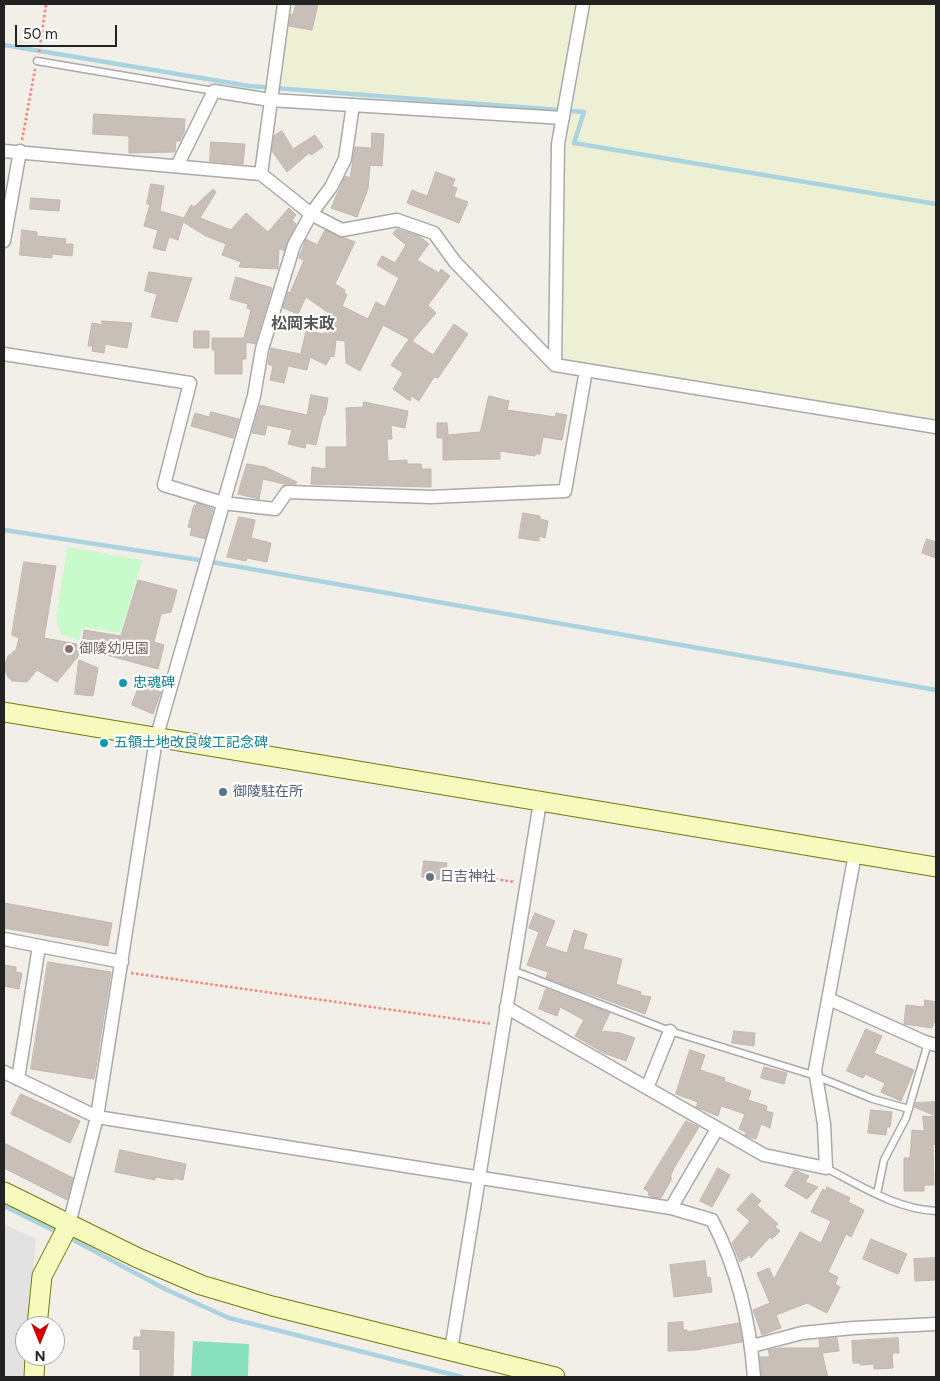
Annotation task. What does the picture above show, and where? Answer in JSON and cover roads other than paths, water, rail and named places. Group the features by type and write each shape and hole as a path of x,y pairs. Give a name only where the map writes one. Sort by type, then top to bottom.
{"street":[{"path":"261,174 284,4"},
{"path":"555,365 558,144 583,4"},
{"path":"177,166 214,90 270,100 563,118"},
{"path":"37,1316 42,1276 69,1224 97,1117 156,739 254,396 262,349 294,245 311,214 331,188 345,159 353,105"},
{"path":"4,151 261,174 311,214 342,230 397,220 434,233 455,262 555,365 936,427"},
{"path":"4,241 20,151"},
{"path":"4,354 190,383 164,485 222,503 275,509 287,492 431,496 565,491 586,370"},
{"path":"4,712 156,739 936,867"},
{"path":"451,1350 540,802"},
{"path":"506,1007 764,1155 826,1168 824,1124 816,1076 854,854"},
{"path":"4,939 121,967"},
{"path":"18,1079 39,946"},
{"path":"829,999 932,1044"},
{"path":"646,1088 670,1032"},
{"path":"4,1072 97,1117 671,1208 712,1220 727,1249 744,1303 752,1346 754,1377"},
{"path":"671,1208 718,1129"},
{"path":"4,1192 201,1285 272,1306 555,1377"},
{"path":"752,1346 802,1334 936,1324"}],"lane":[{"path":"37,61 214,90"},
{"path":"512,970 670,1032 816,1076 873,1099 909,1109"},
{"path":"877,1194 884,1160 909,1109 932,1044"},
{"path":"826,1168 877,1194 918,1210 936,1211"}],"waterway":[{"path":"4,45 249,86 584,112 574,143 936,204"},
{"path":"4,530 206,561 936,690"},
{"path":"4,1206 59,1233"},
{"path":"68,1237 165,1289 229,1318 462,1377"}],"place":[{"name":"御陵幼児園","path":"69,649"},
{"name":"忠魂碑","path":"123,683"},
{"name":"五領土地改良竣工記念碑","path":"104,743"},
{"name":"御陵駐在所","path":"223,792"},
{"name":"日吉神社","path":"430,877"}],"district":[{"name":"松岡末政","path":"303,324"}]}
